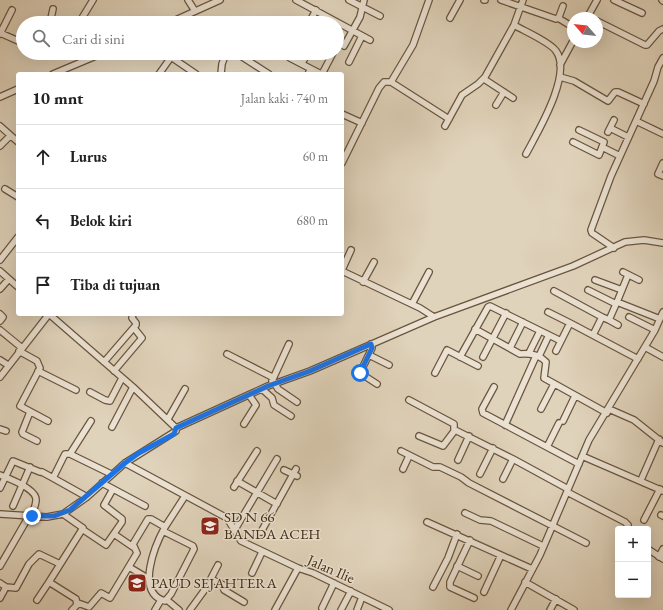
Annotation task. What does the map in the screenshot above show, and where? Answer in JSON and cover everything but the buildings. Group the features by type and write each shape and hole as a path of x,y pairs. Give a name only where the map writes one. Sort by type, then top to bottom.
{"street":[{"path":"83,16 93,0"},
{"path":"188,0 195,11"},
{"path":"187,15 210,2 220,0"},
{"path":"296,0 327,16"},
{"path":"349,0 380,16"},
{"path":"344,46 360,17 364,0"},
{"path":"391,82 413,44 429,0"},
{"path":"450,18 460,0"},
{"path":"501,0 510,4 522,3 558,18 567,23"},
{"path":"592,12 597,0"},
{"path":"614,0 642,13"},
{"path":"446,126 462,95 485,77 514,25 522,3"},
{"path":"558,18 563,6"},
{"path":"52,16 53,9"},
{"path":"12,10 0,33 16,40"},
{"path":"313,16 316,10"},
{"path":"603,24 645,45 647,45 658,31 663,29"},
{"path":"514,25 554,48 560,56 560,76 558,89 526,154"},
{"path":"344,26 370,40"},
{"path":"349,62 362,36"},
{"path":"560,65 569,48"},
{"path":"614,248 592,233 591,230 620,156 663,58"},
{"path":"59,72 87,60"},
{"path":"160,72 169,60"},
{"path":"179,60 193,72"},
{"path":"221,72 223,60"},
{"path":"247,60 266,72"},
{"path":"295,60 302,63 310,71"},
{"path":"322,72 329,60"},
{"path":"65,70 68,72"},
{"path":"560,76 574,81 608,101 615,92 618,92 644,104"},
{"path":"485,77 484,79 513,98"},
{"path":"344,160 381,84 384,82 391,82 449,119"},
{"path":"0,97 16,90"},
{"path":"496,105 504,92"},
{"path":"344,115 362,123"},
{"path":"614,120 609,130 628,137"},
{"path":"636,121 663,134"},
{"path":"0,126 16,140"},
{"path":"573,142 599,155 604,142 579,130"},
{"path":"0,146 10,136"},
{"path":"602,147 620,156"},
{"path":"659,176 663,163"},
{"path":"5,189 16,196"},
{"path":"0,260 16,240"},
{"path":"0,514 54,516 63,514 87,497 125,463 139,453 174,434 176,428 273,384 310,371 434,317 573,266 625,242 644,240 663,243"},
{"path":"344,266 351,250"},
{"path":"363,282 374,262"},
{"path":"0,271 16,285"},
{"path":"344,272 412,304 434,317"},
{"path":"412,304 429,272"},
{"path":"609,320 622,290 625,274 639,280"},
{"path":"0,289 9,279"},
{"path":"595,280 622,290"},
{"path":"511,610 553,525 589,440 608,411 662,317 616,303 588,290"},
{"path":"554,291 618,325"},
{"path":"460,357 488,307 493,306 561,341"},
{"path":"548,312 638,358"},
{"path":"483,357 506,313"},
{"path":"0,314 3,317 0,321"},
{"path":"0,377 47,316"},
{"path":"51,316 133,387 176,428"},
{"path":"104,362 137,324 132,318 132,316"},
{"path":"593,335 602,317"},
{"path":"629,317 655,330"},
{"path":"510,348 523,322"},
{"path":"556,351 570,323"},
{"path":"114,371 142,338 134,328"},
{"path":"475,329 520,354 529,353 538,355 546,362 543,376 554,384 575,396 608,411 634,420 661,441 641,480"},
{"path":"0,330 21,349 38,361 40,367 20,406 48,421"},
{"path":"529,353 540,331"},
{"path":"505,424 538,355 549,336"},
{"path":"289,344 272,377 273,384 297,402"},
{"path":"371,344 372,348 360,373 377,384"},
{"path":"645,347 663,357"},
{"path":"435,373 446,350 478,366"},
{"path":"227,354 272,377"},
{"path":"368,355 389,365"},
{"path":"0,360 8,365"},
{"path":"38,371 76,390"},
{"path":"90,392 110,401 122,378"},
{"path":"541,409 554,384"},
{"path":"112,427 133,387"},
{"path":"494,387 482,410 483,413 579,464"},
{"path":"168,419 185,389"},
{"path":"262,389 272,398 274,405 291,416"},
{"path":"244,424 256,405 249,395"},
{"path":"547,447 575,396"},
{"path":"409,400 454,424 454,430 443,446 418,436"},
{"path":"30,412 22,432 23,434 37,441"},
{"path":"70,454 90,421"},
{"path":"0,429 6,431"},
{"path":"454,430 469,436 513,459 625,522 628,526"},
{"path":"458,460 469,436"},
{"path":"480,474 493,448"},
{"path":"234,487 256,451"},
{"path":"400,452 433,467 440,467 461,477 469,483 586,543"},
{"path":"53,478 65,454 70,454 111,474"},
{"path":"403,469 409,456"},
{"path":"582,456 662,490 644,520"},
{"path":"234,531 277,459"},
{"path":"503,479 513,459"},
{"path":"0,488 2,476 13,461 41,472 87,497"},
{"name":"Jalan Ilie","path":"125,463 228,518 241,541 262,552 334,583 389,610"},
{"path":"13,506 30,467"},
{"path":"261,532 295,476 296,469"},
{"path":"284,470 295,476"},
{"path":"0,566 31,516 36,498 23,485 2,476"},
{"path":"237,481 277,504"},
{"path":"102,483 145,506"},
{"path":"63,514 82,526 82,529 106,545 122,520 104,505 113,489"},
{"path":"179,610 152,592 149,579 150,568 164,529 185,496"},
{"path":"465,513 480,520 491,521 543,546"},
{"path":"133,547 148,519 154,520 164,529 193,546 194,549 164,600 155,610"},
{"path":"427,522 457,534 532,569"},
{"path":"37,600 82,529"},
{"path":"49,582 76,599 78,603 89,607 101,593 110,598 138,552 114,534"},
{"path":"433,587 448,558 457,534"},
{"path":"470,540 450,582 450,587 474,598"},
{"path":"651,551 661,558 663,549"},
{"path":"252,573 262,552"},
{"path":"0,583 6,587 16,588 29,564 39,554 60,564"},
{"path":"484,592 501,555"},
{"path":"190,610 218,565"},
{"path":"457,566 478,576"},
{"path":"129,567 149,579"},
{"path":"275,610 298,568"},
{"path":"210,579 223,585 224,590 244,602"},
{"path":"525,582 574,610"},
{"path":"322,608 334,583"},
{"path":"0,598 6,587"},
{"path":"341,610 351,591"},
{"path":"356,610 362,597"},
{"path":"550,610 556,599"},
{"path":"72,610 78,603"}],"place":[{"name":"SD N 66 BANDA ACEH","path":"210,526"},
{"name":"PAUD SEJAHTERA","path":"137,583"}],"route":[{"path":"32,516 54,516 63,514 70,510 89,496 111,474 125,463 139,453 174,434 176,428 213,412 226,404 268,386 310,371 371,344 372,348 360,373"}]}
